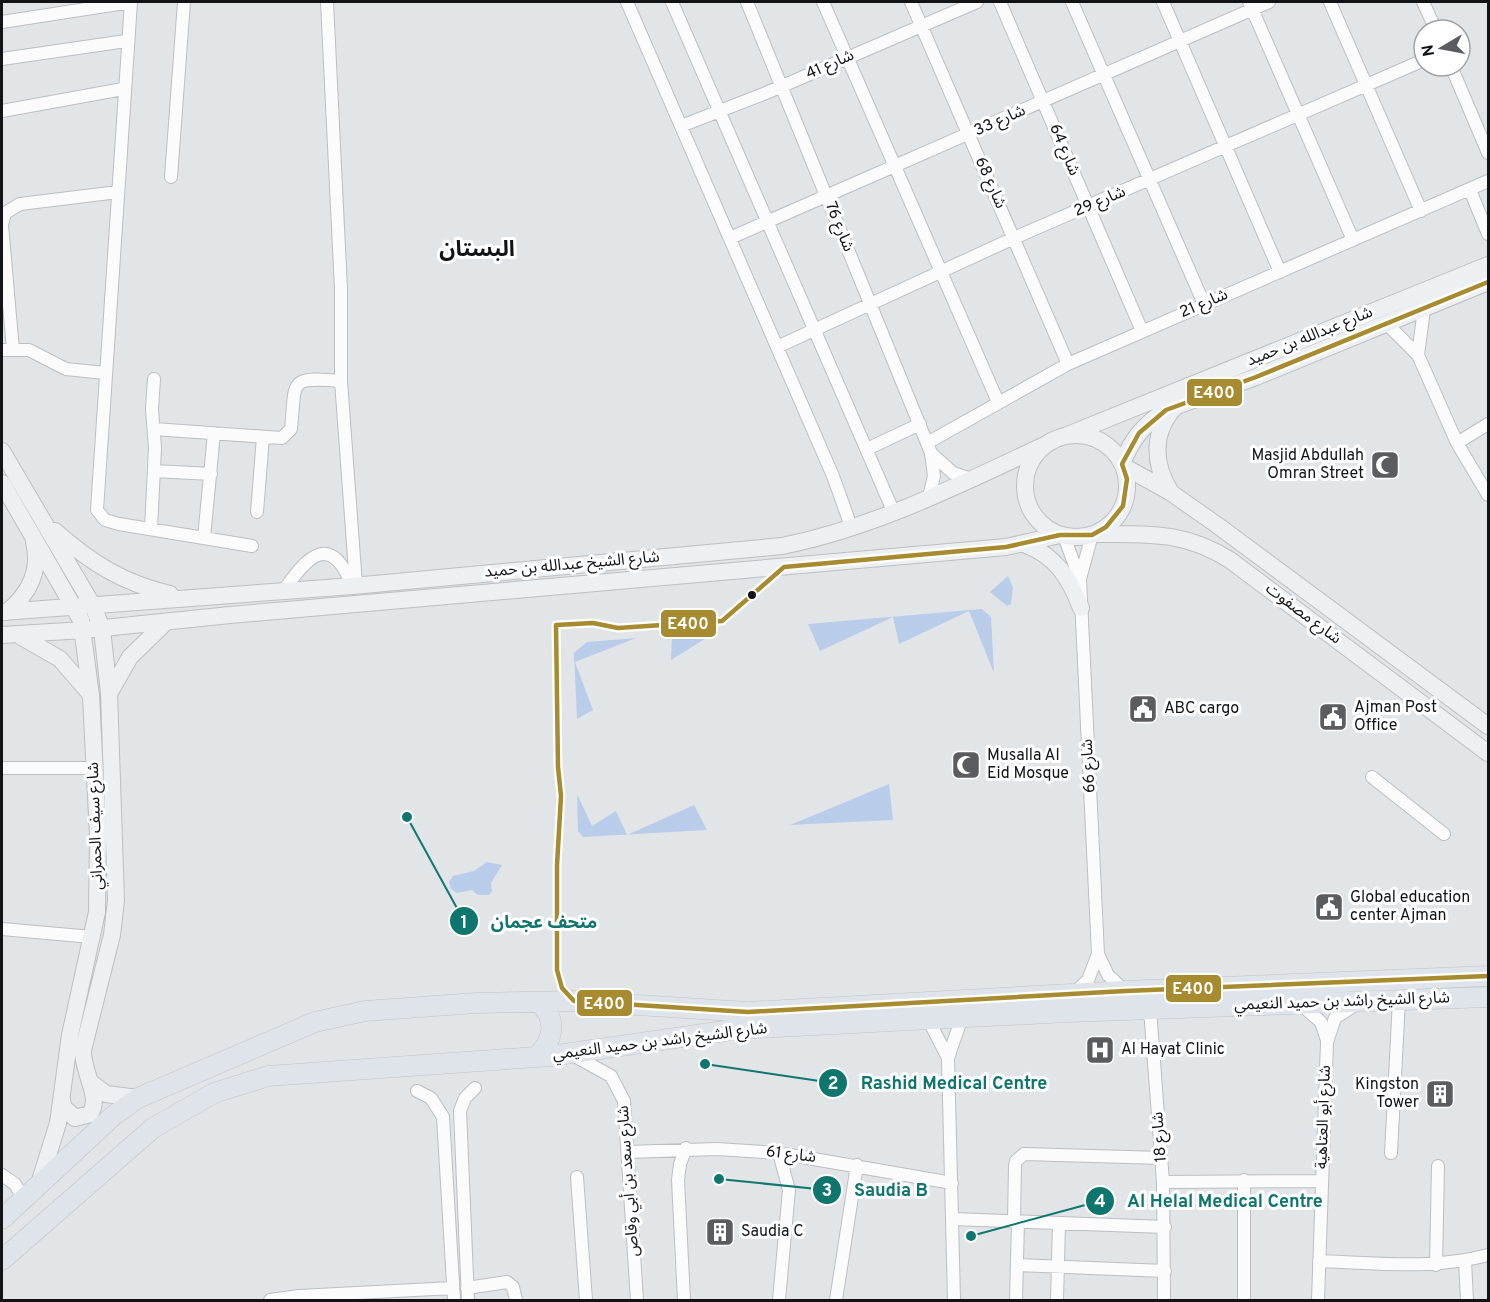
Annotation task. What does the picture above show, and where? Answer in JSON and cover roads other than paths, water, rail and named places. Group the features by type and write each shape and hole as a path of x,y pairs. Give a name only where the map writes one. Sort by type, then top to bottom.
{"main road":[{"name":"شارع الشيخ راشد بن حميد النعيمي","path":"2,1218 112,1116 138,1098 164,1085 332,1017 388,1009 538,1002 632,1003 739,1012 1074,993 1488,976"},
{"name":"شارع الشيخ راشد بن حميد النعيمي","path":"2,1260 153,1128 193,1103 236,1084 285,1074 570,1054 718,1031 962,1017 1488,997"},
{"path":"536,1057 548,1042 552,1023 549,1014 538,1002"}],"street":[{"path":"2,22 61,7 130,2 98,510 105,520 151,530 252,546"},
{"path":"171,177 184,2"},
{"path":"327,2 341,289 341,381 354,585"},
{"path":"627,2 833,476 852,529"},
{"path":"672,2 894,513"},
{"name":"شارع 76","path":"747,2 929,448 934,476 929,498"},
{"path":"823,2 998,402"},
{"name":"شارع 68","path":"911,2 1068,364"},
{"name":"شارع 41","path":"681,126 782,87 977,2"},
{"name":"شارع 64","path":"1000,2 1142,331"},
{"path":"1072,2 1204,304"},
{"path":"1163,2 1280,272"},
{"name":"شارع 33","path":"730,238 1180,41 1251,5 1269,2"},
{"path":"1330,2 1421,211"},
{"path":"1424,2 1431,18"},
{"path":"1251,5 1353,240"},
{"path":"2,59 126,41"},
{"name":"شارع 29","path":"777,347 1014,238 1412,65"},
{"path":"1456,78 1488,153"},
{"path":"2,111 123,88"},
{"name":"شارع 21","path":"929,448 998,402 1068,364 1488,181"},
{"path":"1470,190 1488,234"},
{"path":"105,373 66,369 35,351 7,350 2,225 5,213 20,204 118,192"},
{"name":"شارع عبدالله بن حميد","path":"1065,436 1488,265"},
{"name":"شارع عبدالله بن حميد","path":"1123,465 1134,438 1143,427 1154,417 1178,404 1256,377 1488,282"},
{"path":"1418,356 1424,309"},
{"path":"1387,324 1418,356 1457,443 1488,495"},
{"path":"154,429 282,438 291,429 294,389 298,383 311,378 341,381"},
{"path":"151,530 155,471 154,379"},
{"path":"1170,492 1158,467 1157,453 1162,426 1178,404"},
{"path":"867,449 920,424"},
{"path":"1457,443 1488,424"},
{"path":"204,538 214,433"},
{"path":"1082,435 1098,440 1112,450 1123,465 1127,493 1123,506 1116,518 1093,534 1062,535 1037,518 1029,506 1026,492 1030,464 1038,452 1049,443 1065,436 1082,435"},
{"path":"257,512 263,437"},
{"name":"شارع الشيخ عبدالله بن حميد","path":"79,618 98,618 186,597 378,583 760,549 852,529 929,498 1049,443"},
{"name":"شارع 76","path":"929,448 953,473 971,479"},
{"name":"شارع سيف الحمراني","path":"2,451 79,618 92,696 99,882 92,937 70,1035 62,1099 50,1154 39,1184"},
{"name":"شارع مصفوت","path":"1123,465 1170,492 1488,726"},
{"path":"155,471 211,474"},
{"name":"شارع سيف الحمراني","path":"2,483 38,527 98,618 109,693 116,912 83,1050 84,1069 96,1099 95,1107 90,1114 75,1118 63,1107 62,1099"},
{"path":"38,527 114,576 144,587 186,597"},
{"path":"3,617 24,595 35,572 38,527"},
{"name":"شارع مصفوت","path":"1093,534 1163,534 1207,546 1230,560 1488,753"},
{"name":"شارع 66","path":"1093,534 1080,579 1098,954 1108,975 1125,991"},
{"name":"شارع الشيخ عبدالله بن حميد","path":"79,618 166,621 1024,544 1062,535"},
{"name":"شارع 66","path":"1062,535 1080,579"},
{"path":"1024,544 1047,555 1057,564 1072,584 1081,608"},
{"path":"284,590 304,562 319,555 331,556 340,562 354,585"},
{"path":"653,558 658,570 655,578"},
{"path":"378,583 375,593 379,602"},
{"path":"98,618 199,604 224,595"},
{"path":"3,617 79,618"},
{"path":"2,635 19,635 79,618"},
{"path":"109,693 130,657 166,621"},
{"path":"19,635 60,659 92,696"},
{"path":"2,768 95,768"},
{"path":"1372,777 1444,834"},
{"path":"2,929 92,937"},
{"name":"شارع 66","path":"1074,993 1088,980 1098,954"},
{"path":"1391,1153 1399,999"},
{"name":"شارع أبو العتاهية","path":"1318,1300 1327,1042 1335,1018 1364,1000"},
{"name":"شارع أبو العتاهية","path":"1299,1003 1321,1022 1327,1042"},
{"name":"شارع 18","path":"1150,1009 1163,1182 1164,1300"},
{"path":"954,1300 948,1058 962,1017"},
{"path":"928,1019 948,1058"},
{"name":"شارع سعد بن أبي وقاص","path":"570,1054 604,1071 618,1084 624,1101 637,1300"},
{"path":"89,1082 106,1094 138,1098"},
{"path":"468,1300 460,1111 465,1098 475,1088"},
{"path":"270,1300 453,1294 446,1146 440,1110 431,1098 417,1091"},
{"path":"446,1146 454,1140 461,1145"},
{"path":"684,1300 678,1180 680,1164 686,1148"},
{"name":"شارع 61","path":"628,1152 686,1148 779,1153 952,1183"},
{"path":"779,1153 789,1190 779,1300"},
{"path":"1016,1300 1016,1161 1024,1154 1161,1158"},
{"path":"836,1300 857,1165"},
{"path":"1436,1265 1438,1166"},
{"path":"2,1175 15,1184 23,1199"},
{"path":"577,1177 586,1300"},
{"path":"1244,1180 1244,1300"},
{"path":"1163,1182 1321,1181"},
{"path":"953,1219 1165,1227"},
{"path":"1057,1300 1059,1223"},
{"path":"1319,1261 1436,1265 1488,1255"},
{"path":"1465,1261 1467,1300"},
{"path":"1017,1265 1165,1271"},
{"path":"467,1287 507,1282 513,1287 516,1300"}],"place":[{"name":"Masjid Abdullah Omran Street","path":"1385,465"},
{"name":"ABC cargo","path":"1143,709"},
{"name":"Ajman Post Office","path":"1333,717"},
{"name":"Musalla Al Eid Mosque","path":"966,765"},
{"name":"متحف عجمان","path":"407,817"},
{"name":"Global education center Ajman","path":"1329,907"},
{"name":"Al Hayat Clinic","path":"1100,1050"},
{"name":"Rashid Medical Centre","path":"705,1064"},
{"name":"Kingston Tower","path":"1440,1094"},
{"name":"Saudia B","path":"719,1179"},
{"name":"Saudia C","path":"720,1232"},
{"name":"Al Helal Medical Centre","path":"971,1236"}],"district":[{"name":"البستان","path":"477,250"}]}
